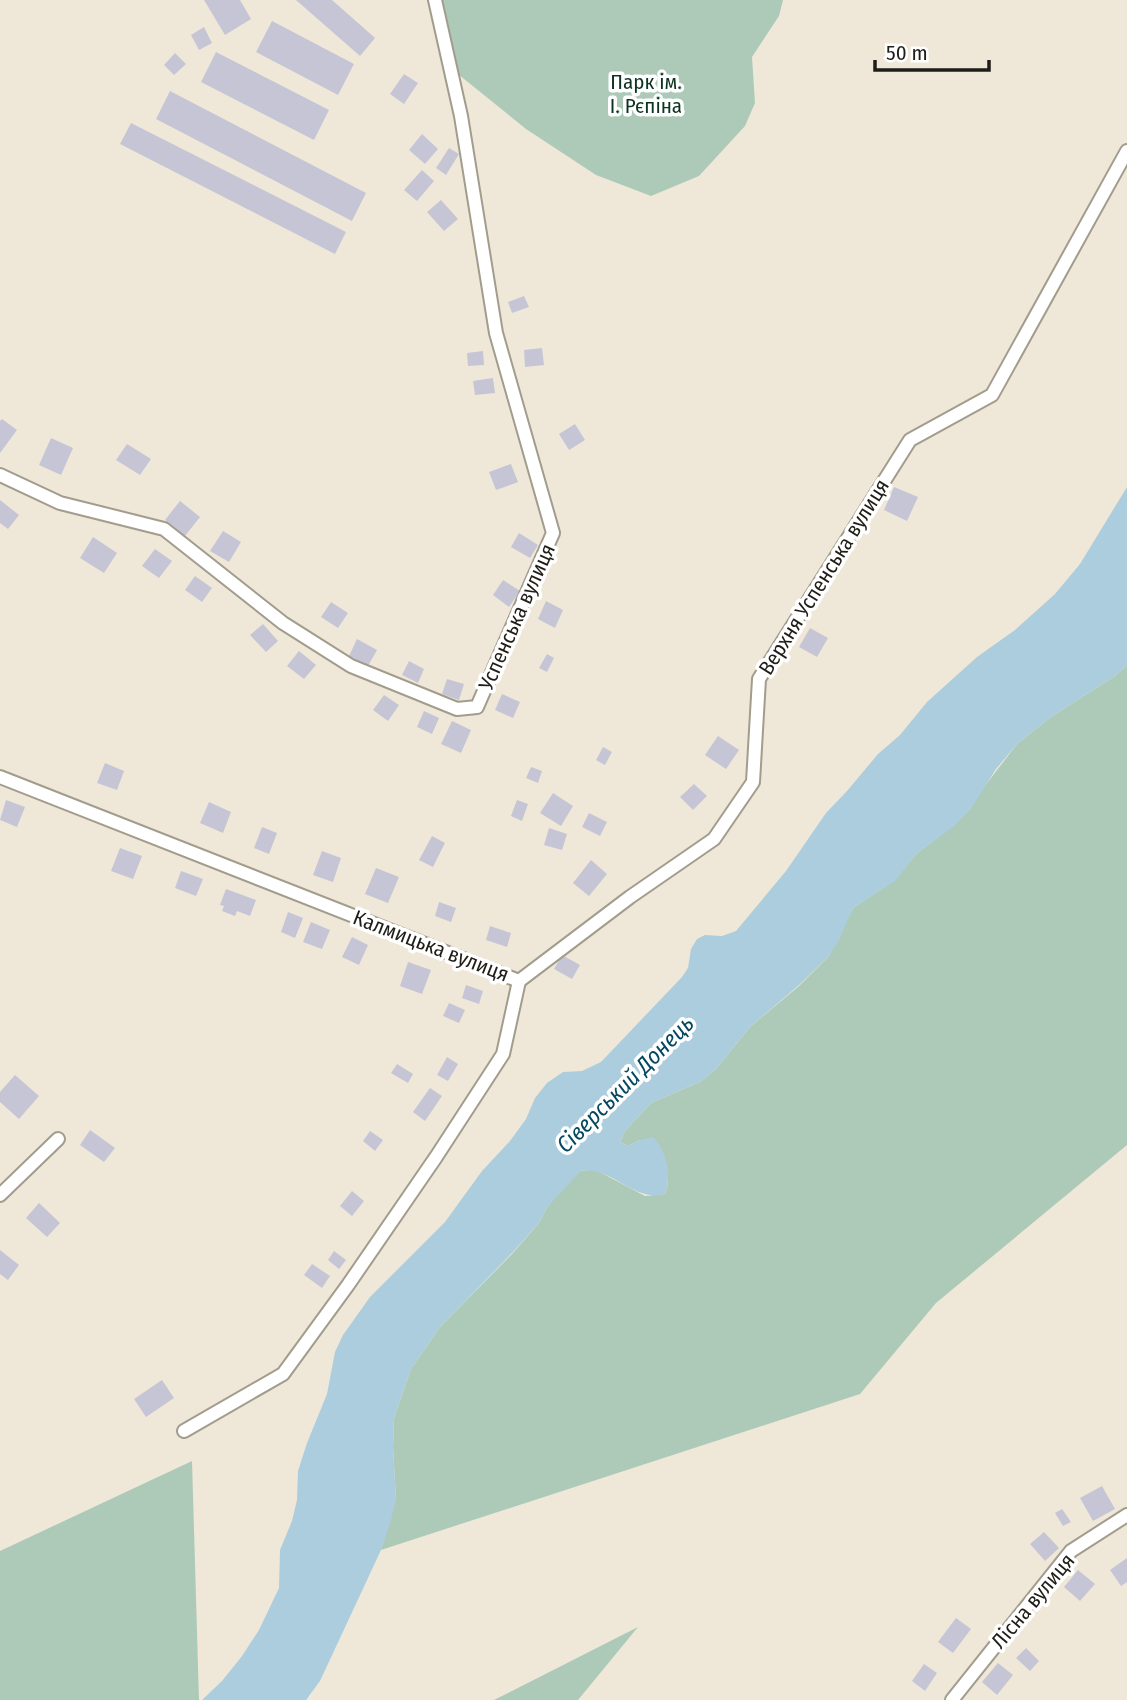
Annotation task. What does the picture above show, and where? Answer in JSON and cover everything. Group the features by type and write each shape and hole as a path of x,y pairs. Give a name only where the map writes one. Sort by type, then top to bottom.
{"street":[{"name":"Успенська вулиця","path":"0,475 60,503 164,529 283,623 351,666 457,709 477,707 553,533 496,333 461,116 435,0"},
{"name":"Верхня Успенська вулиця","path":"519,981 630,897 713,839 753,782 759,679 910,440 992,395 1127,151"},
{"name":"Калмицька вулиця","path":"0,777 519,981 503,1054 436,1157 283,1374 184,1431"},
{"path":"0,1195 58,1139"},
{"name":"Лісна вулиця","path":"951,1700 1072,1551 1127,1515"}],"green space":[{"name":"Парк ім. І. Рєпіна","path":"442,0 783,0 779,16 752,57 755,103 745,126 699,176 651,196 596,175 526,129 448,66"},
{"path":"1127,665 1127,1145 936,1303 860,1394 381,1550 396,1499 394,1418 411,1369 440,1327 512,1254 539,1223 548,1206 581,1171 594,1169 645,1196 665,1194 668,1177 663,1164 640,1140 628,1146 620,1142 625,1131 651,1103 700,1082 716,1069 750,1027 799,986 829,956 853,908 894,881 916,854 932,842 984,787 1017,744"},
{"path":"192,1461 199,1700 0,1700 0,1551"},
{"path":"638,1627 578,1700 494,1700"}],"water":[{"name":"Сіверський Донець","path":"1127,487 1127,665 1017,744 996,769 970,810 953,827 916,854 895,881 853,908 829,956 750,1027 716,1069 700,1082 651,1103 625,1131 620,1142 628,1146 653,1137 658,1143 668,1172 665,1194 643,1193 603,1174 581,1171 548,1206 539,1223 512,1253 440,1327 411,1369 394,1418 396,1499 381,1550 320,1681 306,1700 202,1700 242,1656 259,1630 279,1588 280,1550 297,1500 298,1471 327,1394 335,1352 343,1335 370,1297 445,1222 482,1171 510,1141 547,1083 563,1072 582,1071 601,1062 682,977 688,968 691,949 697,939 705,935 722,936 736,931 786,871 826,813 878,754 900,735 927,702 977,657 1015,630 1055,594 1080,564"}],"building":[{"path":"204,0 240,0 251,19 225,35"},
{"path":"296,0 332,0 375,38 360,56"},
{"path":"272,21 354,64 338,95 256,52"},
{"path":"204,27 212,43 199,50 191,35"},
{"path":"216,52 329,110 314,140 201,82"},
{"path":"175,53 186,64 174,75 164,65"},
{"path":"404,74 418,83 404,104 390,94"},
{"path":"170,91 366,193 352,221 156,119"},
{"path":"131,123 346,232 335,254 120,144"},
{"path":"422,134 438,149 425,164 409,150"},
{"path":"449,148 459,154 446,175 436,168"},
{"path":"422,170 434,181 417,201 404,190"},
{"path":"441,200 458,219 444,231 427,212"},
{"path":"524,296 529,307 512,313 508,302"},
{"path":"542,348 544,365 525,367 524,350"},
{"path":"483,351 484,365 468,366 467,353"},
{"path":"493,378 495,393 475,395 473,381"},
{"path":"2,419 17,430 0,453 0,421"},
{"path":"575,424 585,440 569,450 559,434"},
{"path":"51,438 73,448 61,475 39,465"},
{"path":"127,444 151,459 140,475 116,460"},
{"path":"511,464 518,482 496,490 489,472"},
{"path":"894,487 918,497 907,521 884,510"},
{"path":"0,500 19,515 8,529 0,523"},
{"path":"180,501 200,517 185,536 165,520"},
{"path":"223,531 241,542 229,562 210,551"},
{"path":"519,533 538,545 530,558 511,547"},
{"path":"93,537 117,553 104,573 80,558"},
{"path":"155,549 172,561 159,578 142,566"},
{"path":"195,576 212,588 202,602 185,590"},
{"path":"503,580 520,591 509,607 493,595"},
{"path":"546,601 563,610 555,628 538,619"},
{"path":"331,602 348,613 338,628 321,617"},
{"path":"263,624 278,641 266,652 250,635"},
{"path":"810,628 828,638 817,657 799,647"},
{"path":"357,639 377,650 368,666 349,656"},
{"path":"299,651 316,665 304,679 287,666"},
{"path":"547,654 554,658 547,672 539,668"},
{"path":"409,661 424,669 418,683 402,675"},
{"path":"447,679 464,684 459,700 442,694"},
{"path":"502,694 520,702 513,718 495,710"},
{"path":"384,695 399,705 388,721 373,710"},
{"path":"424,711 439,718 432,734 417,727"},
{"path":"452,721 471,730 461,753 441,744"},
{"path":"718,736 739,750 726,769 705,755"},
{"path":"603,747 612,752 605,765 596,760"},
{"path":"105,763 124,771 117,790 97,783"},
{"path":"531,767 542,771 538,783 526,778"},
{"path":"694,784 707,796 693,810 680,797"},
{"path":"553,793 573,806 561,826 540,813"},
{"path":"6,800 25,807 17,827 0,820"},
{"path":"517,800 528,804 522,821 511,816"},
{"path":"209,802 231,812 223,833 200,823"},
{"path":"589,813 607,822 600,836 582,827"},
{"path":"262,827 277,833 269,854 254,848"},
{"path":"549,828 567,834 562,850 544,845"},
{"path":"432,836 445,843 433,867 419,860"},
{"path":"120,848 142,856 133,879 111,871"},
{"path":"322,851 341,858 333,882 313,875"},
{"path":"591,860 607,874 589,896 573,883"},
{"path":"376,868 399,877 388,903 365,894"},
{"path":"181,871 203,879 196,896 175,888"},
{"path":"226,889 256,900 250,916 237,911 235,916 222,911 224,906 220,905"},
{"path":"439,902 456,908 451,922 435,916"},
{"path":"288,912 303,918 295,938 281,932"},
{"path":"311,922 330,930 322,949 303,942"},
{"path":"490,926 511,933 507,947 486,940"},
{"path":"352,937 368,945 359,965 342,957"},
{"path":"562,955 580,965 572,979 554,969"},
{"path":"408,962 431,970 422,994 400,986"},
{"path":"466,985 483,991 479,1004 462,998"},
{"path":"449,1003 465,1010 459,1023 443,1016"},
{"path":"447,1057 458,1064 448,1081 437,1075"},
{"path":"397,1064 413,1074 408,1083 391,1073"},
{"path":"15,1075 39,1096 19,1119 0,1102 0,1092"},
{"path":"430,1088 442,1096 425,1121 413,1112"},
{"path":"90,1130 115,1148 104,1162 80,1145"},
{"path":"370,1131 383,1140 375,1151 363,1141"},
{"path":"352,1191 364,1201 352,1216 340,1206"},
{"path":"39,1203 60,1223 47,1237 26,1218"},
{"path":"0,1250 19,1265 8,1280 0,1274"},
{"path":"334,1251 346,1260 339,1269 328,1260"},
{"path":"312,1264 330,1276 322,1288 304,1275"},
{"path":"162,1380 174,1398 146,1417 134,1399"},
{"path":"1102,1486 1115,1509 1093,1521 1080,1498"},
{"path":"1062,1509 1071,1522 1063,1526 1055,1513"},
{"path":"1044,1532 1059,1548 1045,1561 1030,1544"},
{"path":"1127,1558 1127,1582 1121,1586 1110,1570"},
{"path":"1078,1570 1095,1584 1080,1601 1064,1587"},
{"path":"956,1618 971,1629 953,1653 938,1642"},
{"path":"1026,1648 1039,1661 1030,1671 1016,1658"},
{"path":"998,1663 1013,1675 997,1695 982,1682"},
{"path":"924,1664 937,1673 925,1691 912,1681"}]}
